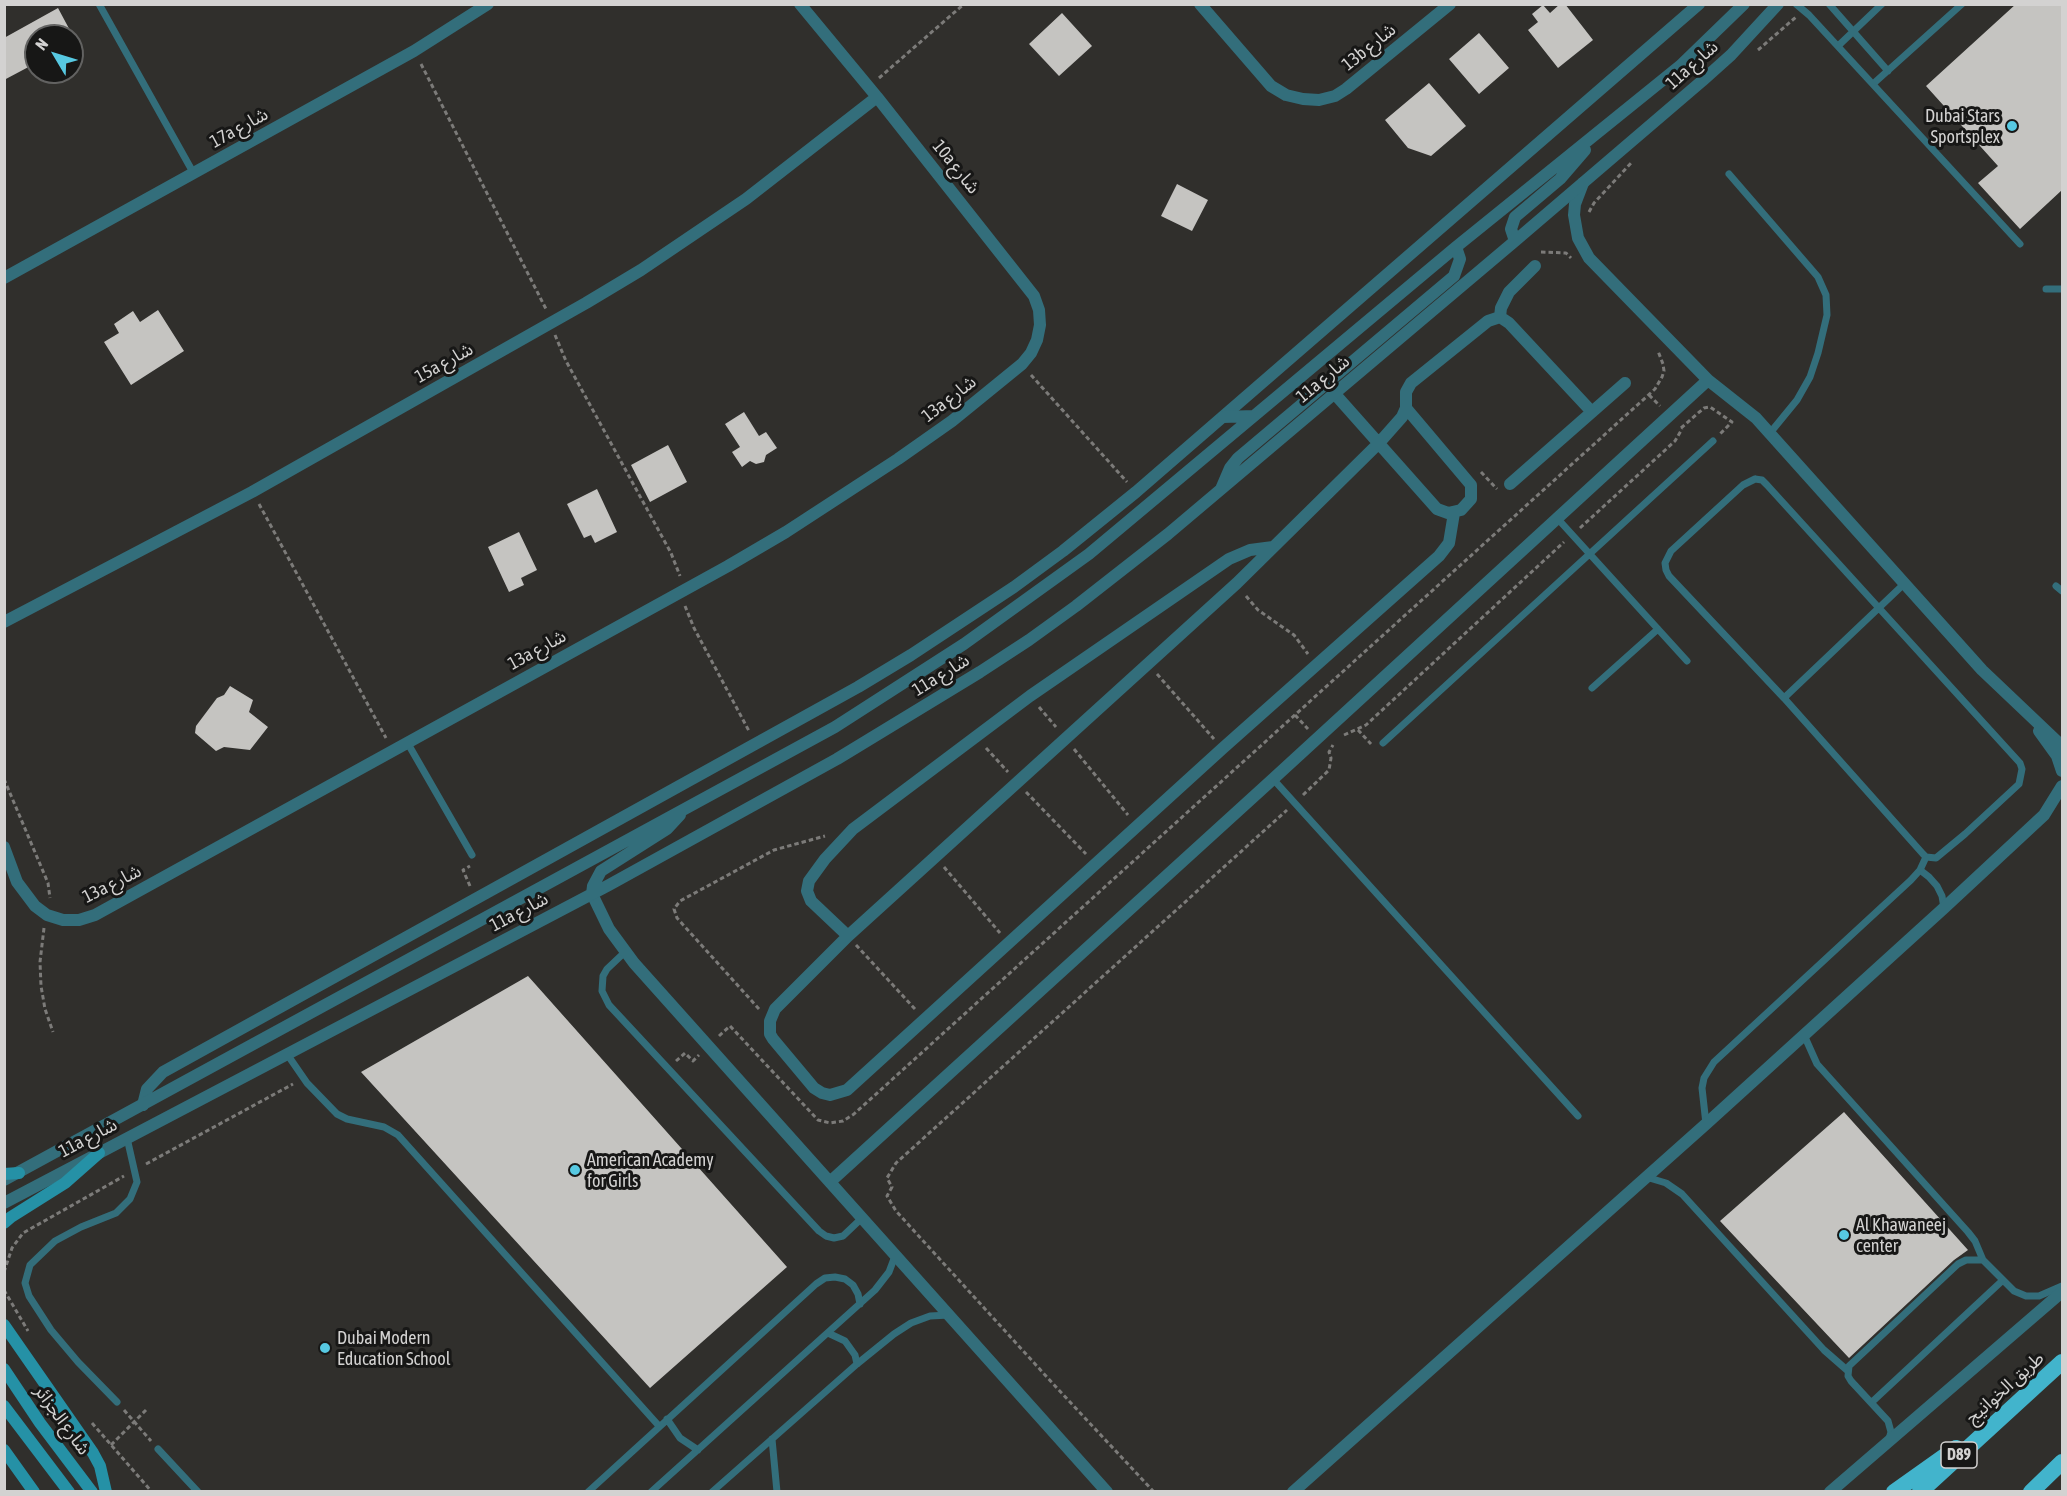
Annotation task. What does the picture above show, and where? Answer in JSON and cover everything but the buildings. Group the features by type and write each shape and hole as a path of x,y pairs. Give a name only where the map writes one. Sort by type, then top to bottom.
{"highway":[{"name":"طريق الخوانيج","path":"1920,1491 2062,1362"},
{"path":"1894,1491 1999,1419"},
{"path":"2031,1491 2062,1462"}],"main road":[{"path":"4,1223 65,1183 99,1153"},
{"path":"4,1174 19,1173"},
{"path":"4,1325 93,1453 100,1466 106,1491"},
{"name":"شارع الجزائر","path":"4,1369 40,1423 92,1491"},
{"path":"4,1406 69,1491"},
{"path":"4,1450 10,1465 34,1491"}],"street":[{"name":"17a شارع","path":"4,278 414,51 488,4"},
{"name":"10a شارع","path":"800,4 877,97 1034,296 1039,310 1040,325 1034,346 1022,364"},
{"name":"13b شارع","path":"1200,4 1271,86 1286,95 1319,100 1335,96 1346,89 1450,4"},
{"name":"11a شارع","path":"143,1105 151,1082 163,1072 858,687 963,621 1063,551 1136,492 1699,4"},
{"name":"11a شارع","path":"4,1180 835,727 964,644 1089,554 1456,247 1680,66 1744,4"},
{"name":"11a شارع","path":"4,1203 592,894 837,759 980,672 1095,592 1220,490 1702,81 1758,28 1778,4"},
{"name":"15a شارع","path":"4,622 252,492 551,324 640,270 729,211 806,154 877,97"},
{"path":"1515,241 1511,229 1515,217 1565,174 1593,136"},
{"path":"1583,183 1575,204 1574,215 1578,238 1588,258 1708,380 1740,404 1770,433 1982,670 2062,746"},
{"path":"1220,490 1227,473 1238,458 1454,276 1460,259 1456,247"},
{"path":"1500,317 1501,308 1509,292 1535,266"},
{"path":"1454,513 1449,543 1439,556 1223,748 847,1090 830,1095 814,1088 773,1039 769,1027 772,1015 848,936 1273,548 1379,443 1402,417 1406,408 1406,392 1412,383 1488,321 1500,317"},
{"path":"1500,317 1509,323 1592,412"},
{"name":"13a شارع","path":"4,847 17,882 35,906 47,915 63,920 79,920 95,915 728,566 851,490 952,421 1022,364"},
{"path":"831,1181 1273,780 1708,380"},
{"path":"1510,484 1625,383"},
{"path":"1334,393 1437,509 1454,513 1461,510 1471,499 1471,485 1406,408"},
{"path":"1223,417 1254,416"},
{"path":"848,936 812,901 807,891 809,881 845,836 1030,696 1229,559 1250,550 1273,548"},
{"path":"2038,724 2039,732 2056,756 2062,771"},
{"path":"2044,815 2062,786"},
{"path":"1293,1491 1706,1124 2044,815 2062,805"},
{"path":"682,811 667,829 601,871 593,886 592,894 609,928 626,952 1107,1491"},
{"path":"1830,1491 2062,1292"}],"lane":[{"path":"99,4 194,174"},
{"path":"1796,4 1838,46 2020,244"},
{"path":"1829,4 1888,71"},
{"path":"1838,46 1882,4"},
{"path":"1873,84 1962,4"},
{"path":"1729,174 1818,278 1826,295 1827,315 1810,377 1797,400 1770,433"},
{"path":"2046,289 2062,290"},
{"path":"1383,743 1713,441"},
{"path":"1755,478 1762,480 2015,756 2022,770 2019,784 1940,855 1926,857 1784,698 1669,576 1666,570 1667,556 1683,539 1748,480 1755,478"},
{"path":"1557,518 1687,661"},
{"path":"1784,698 1905,584"},
{"path":"1592,688 1658,629"},
{"path":"407,742 472,855"},
{"path":"1273,780 1578,1116"},
{"path":"1706,1124 1702,1088 1708,1070 1714,1062 1920,870 1926,857"},
{"path":"1920,870 1937,886 1944,908"},
{"path":"626,952 607,969 603,976 605,998 819,1231 834,1238 843,1236 863,1217"},
{"path":"1804,1035 1817,1064 1968,1232 1975,1241 1983,1260 2003,1280 2020,1294 2032,1297 2062,1286"},
{"path":"287,1054 307,1083 337,1114 347,1119 384,1127 398,1135 659,1426"},
{"path":"117,1402 58,1339 29,1296 25,1283 30,1265 55,1241 67,1233 116,1212 130,1199 137,1182 127,1138"},
{"path":"1646,1177 1666,1183 1682,1194 1824,1350 1848,1371 1851,1381 1888,1421 1891,1432 1888,1443"},
{"path":"654,1490 860,1304 889,1272 895,1254"},
{"path":"1848,1371 1852,1361 1958,1263 1966,1260 1983,1260"},
{"path":"588,1491 816,1284 825,1278 845,1279 853,1285 860,1304"},
{"path":"1872,1402 2003,1280"},
{"path":"712,1491 856,1364 911,1323 930,1316 950,1315"},
{"path":"828,1333 845,1341 855,1355 856,1364"},
{"path":"667,1419 680,1438 698,1450"},
{"path":"772,1439 777,1491"},
{"path":"159,1449 198,1491"}],"path":[{"path":"868,87 964,4"},
{"path":"1752,55 1803,10"},
{"path":"414,51 536,286 566,361 676,562 689,619 756,743"},
{"path":"1587,219 1594,203 1640,154"},
{"path":"1537,252 1566,253 1579,267 1588,258"},
{"path":"669,1069 685,1053 693,1061 730,1026 818,1120 831,1123 843,1121 854,1114 1660,384 1663,364 1658,351"},
{"path":"1022,364 1136,492"},
{"path":"1649,394 1682,429"},
{"path":"1341,737 1366,725 1675,441 1682,429 1704,408 1712,408 1732,422 1713,441"},
{"path":"1465,478 1477,467 1500,493 1510,484"},
{"path":"252,492 393,750"},
{"path":"1237,583 1258,610 1293,635 1317,664"},
{"path":"1148,664 1223,748"},
{"path":"1030,696 1137,826"},
{"path":"976,738 1096,864"},
{"path":"1154,1491 896,1211 887,1196 892,1187 887,1178 896,1162 1329,770 1331,758 1329,752 1334,742"},
{"path":"772,1015 756,1006 677,918 674,909 680,901 774,850 829,835 845,836"},
{"path":"935,857 1008,943"},
{"path":"848,936 924,1019"},
{"path":"4,1290 29,1333"},
{"path":"117,1402 159,1449"},
{"path":"111,1445 146,1410"},
{"path":"91,1422 152,1491"}],"place":[{"name":"Dubai Stars Sportsplex","path":"2012,126"},
{"name":"American Academy for Girls","path":"575,1170"},
{"name":"Al Khawaneej center","path":"1844,1235"},
{"name":"Dubai Modern Education School","path":"325,1348"}]}
